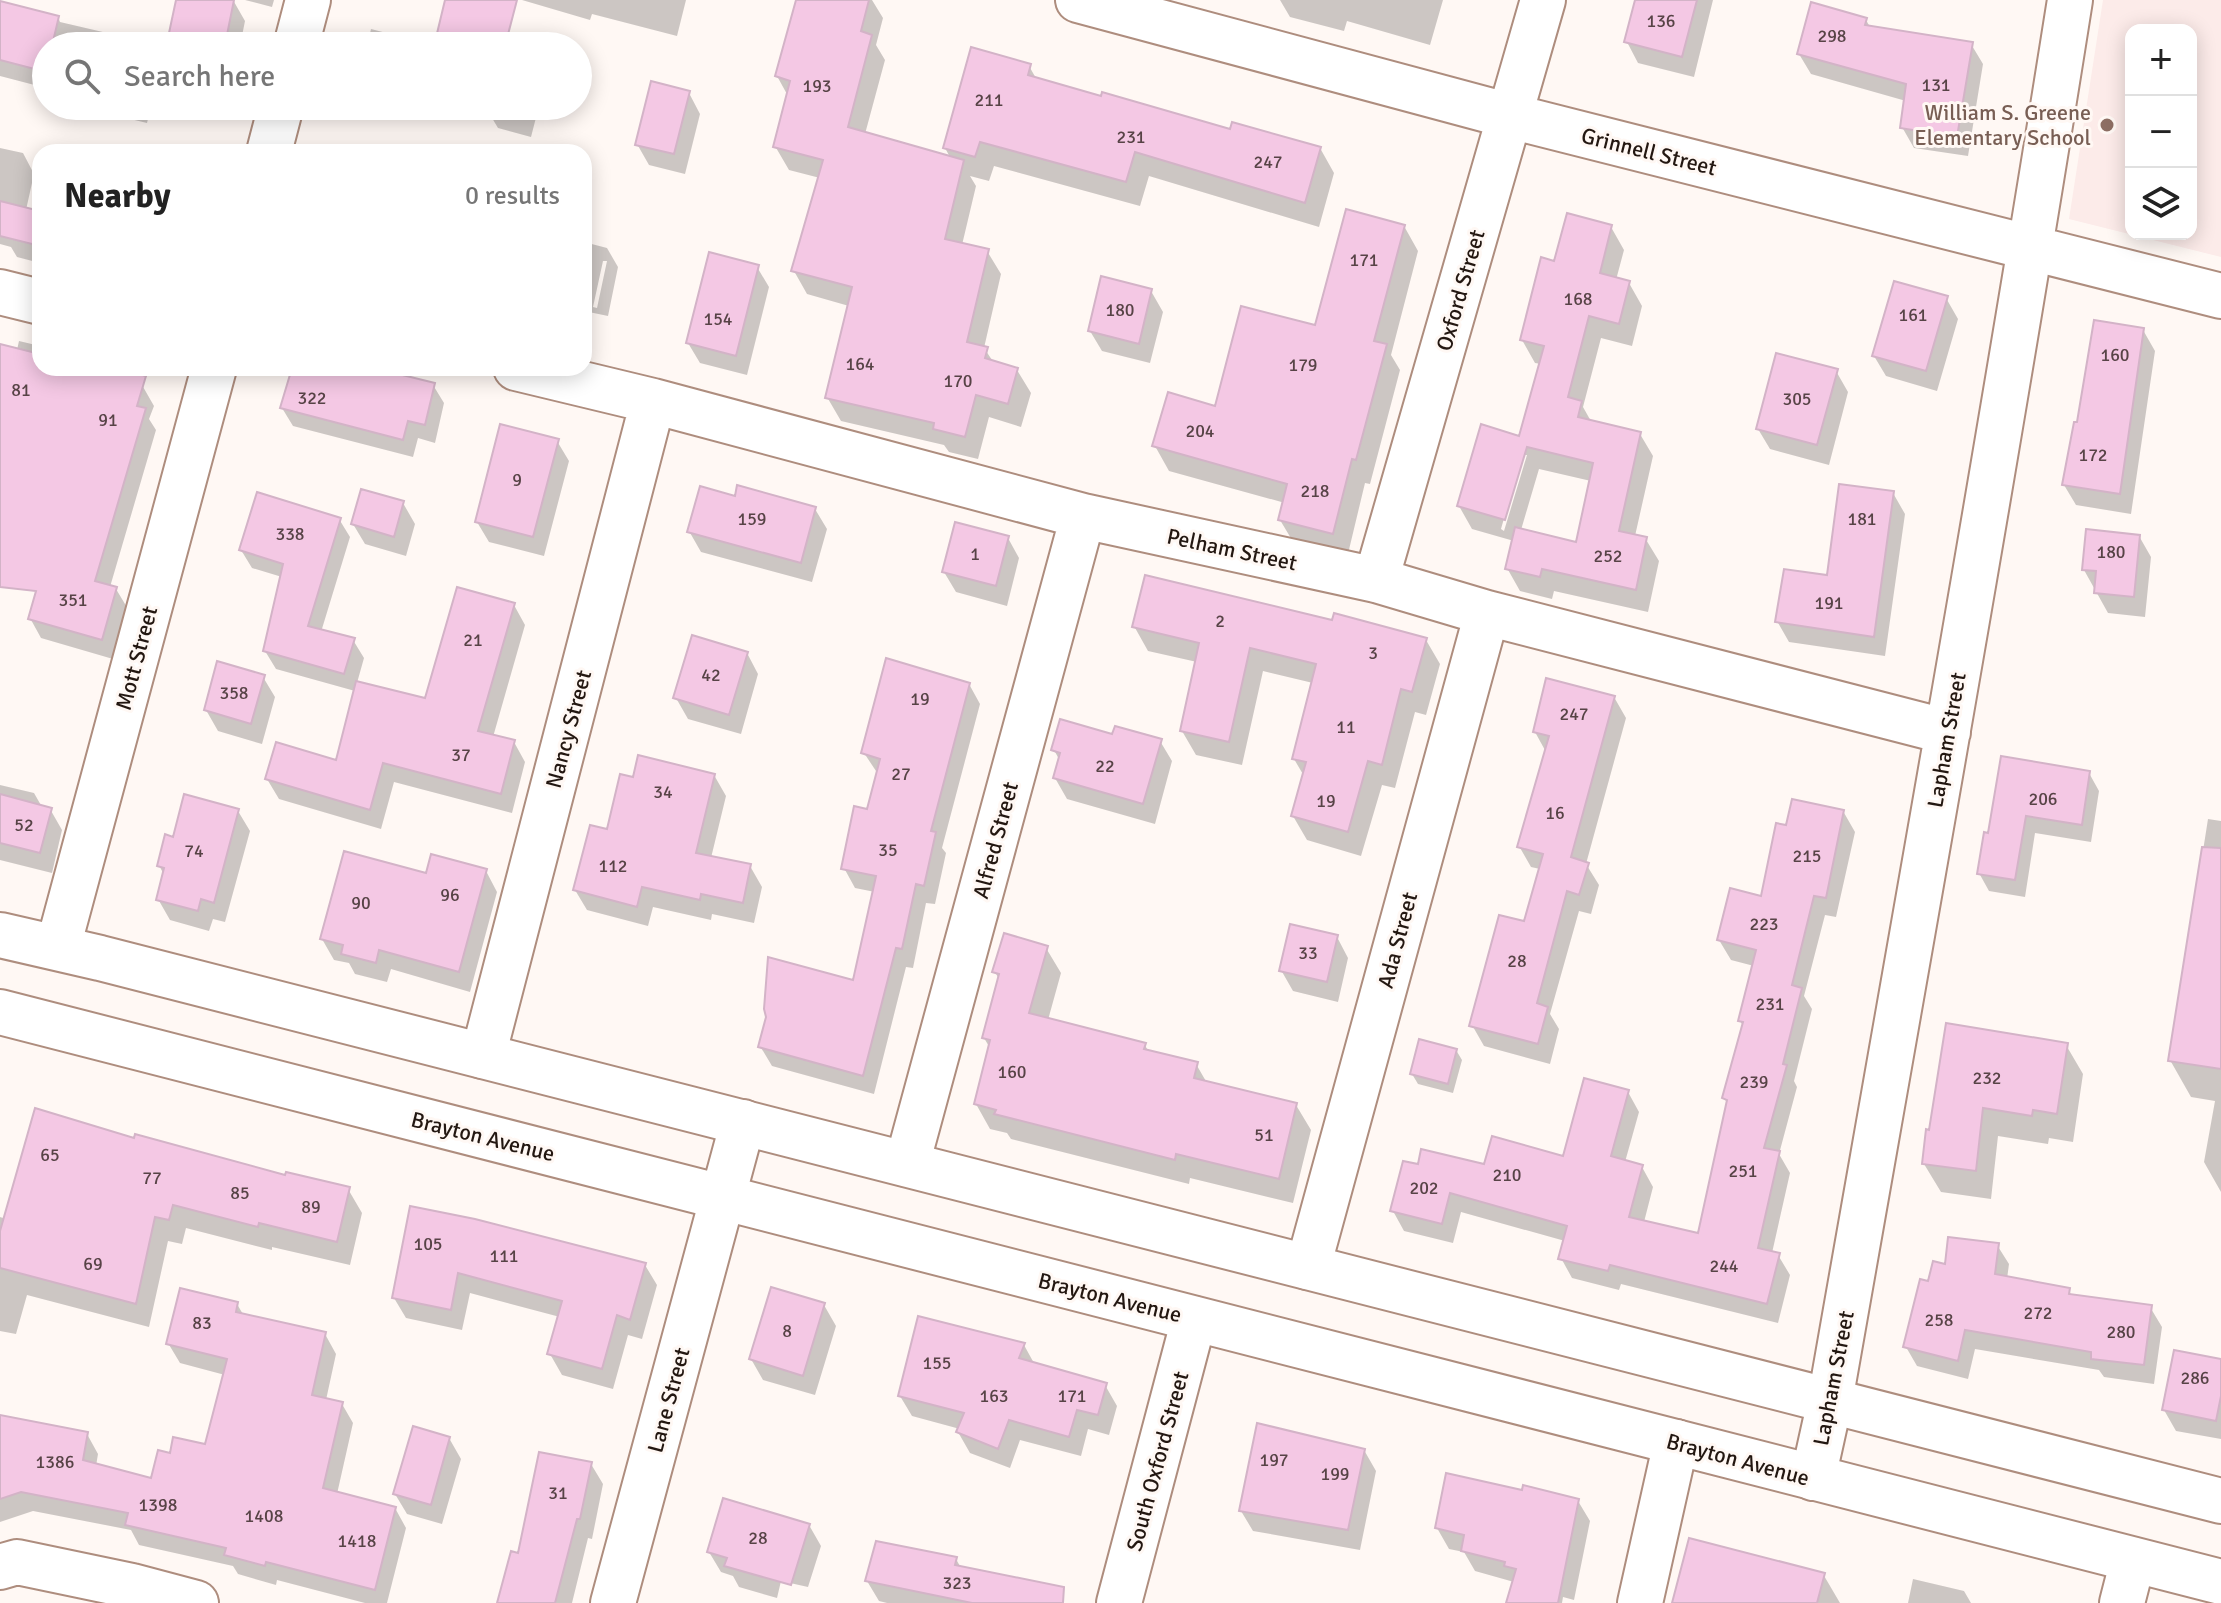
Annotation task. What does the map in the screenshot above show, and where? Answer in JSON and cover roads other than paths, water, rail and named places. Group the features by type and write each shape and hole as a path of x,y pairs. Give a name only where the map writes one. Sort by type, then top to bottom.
{"street":[{"path":"300,32 308,0"},
{"name":"Grinnell Street","path":"1078,0 1510,116 2221,296"},
{"name":"Oxford Street","path":"1376,580 1543,0"},
{"name":"Lapham Street","path":"1813,1478 1830,1401 1948,732 2070,0"},
{"path":"271,144 277,120"},
{"path":"0,292 32,300"},
{"name":"Mott Street","path":"58,947 212,376"},
{"name":"Pelham Street","path":"549,376 1083,516 1376,580 1487,613 1948,732"},
{"name":"Nancy Street","path":"483,1056 653,401"},
{"name":"Alfred Street","path":"907,1164 1083,516"},
{"name":"Ada Street","path":"1308,1267 1487,613"},
{"path":"0,935 58,947 2221,1501"},
{"name":"Brayton Avenue","path":"0,1012 2221,1582"},
{"name":"Lane Street","path":"613,1603 743,1122"},
{"name":"South Oxford Street","path":"1119,1603 1194,1319"},
{"path":"1640,1603 1676,1442"},
{"path":"2122,1603 2133,1560"},
{"path":"0,1567 17,1562 196,1603"}],"place":[{"name":"William S. Greene Elementary School","path":"2107,125"}]}
